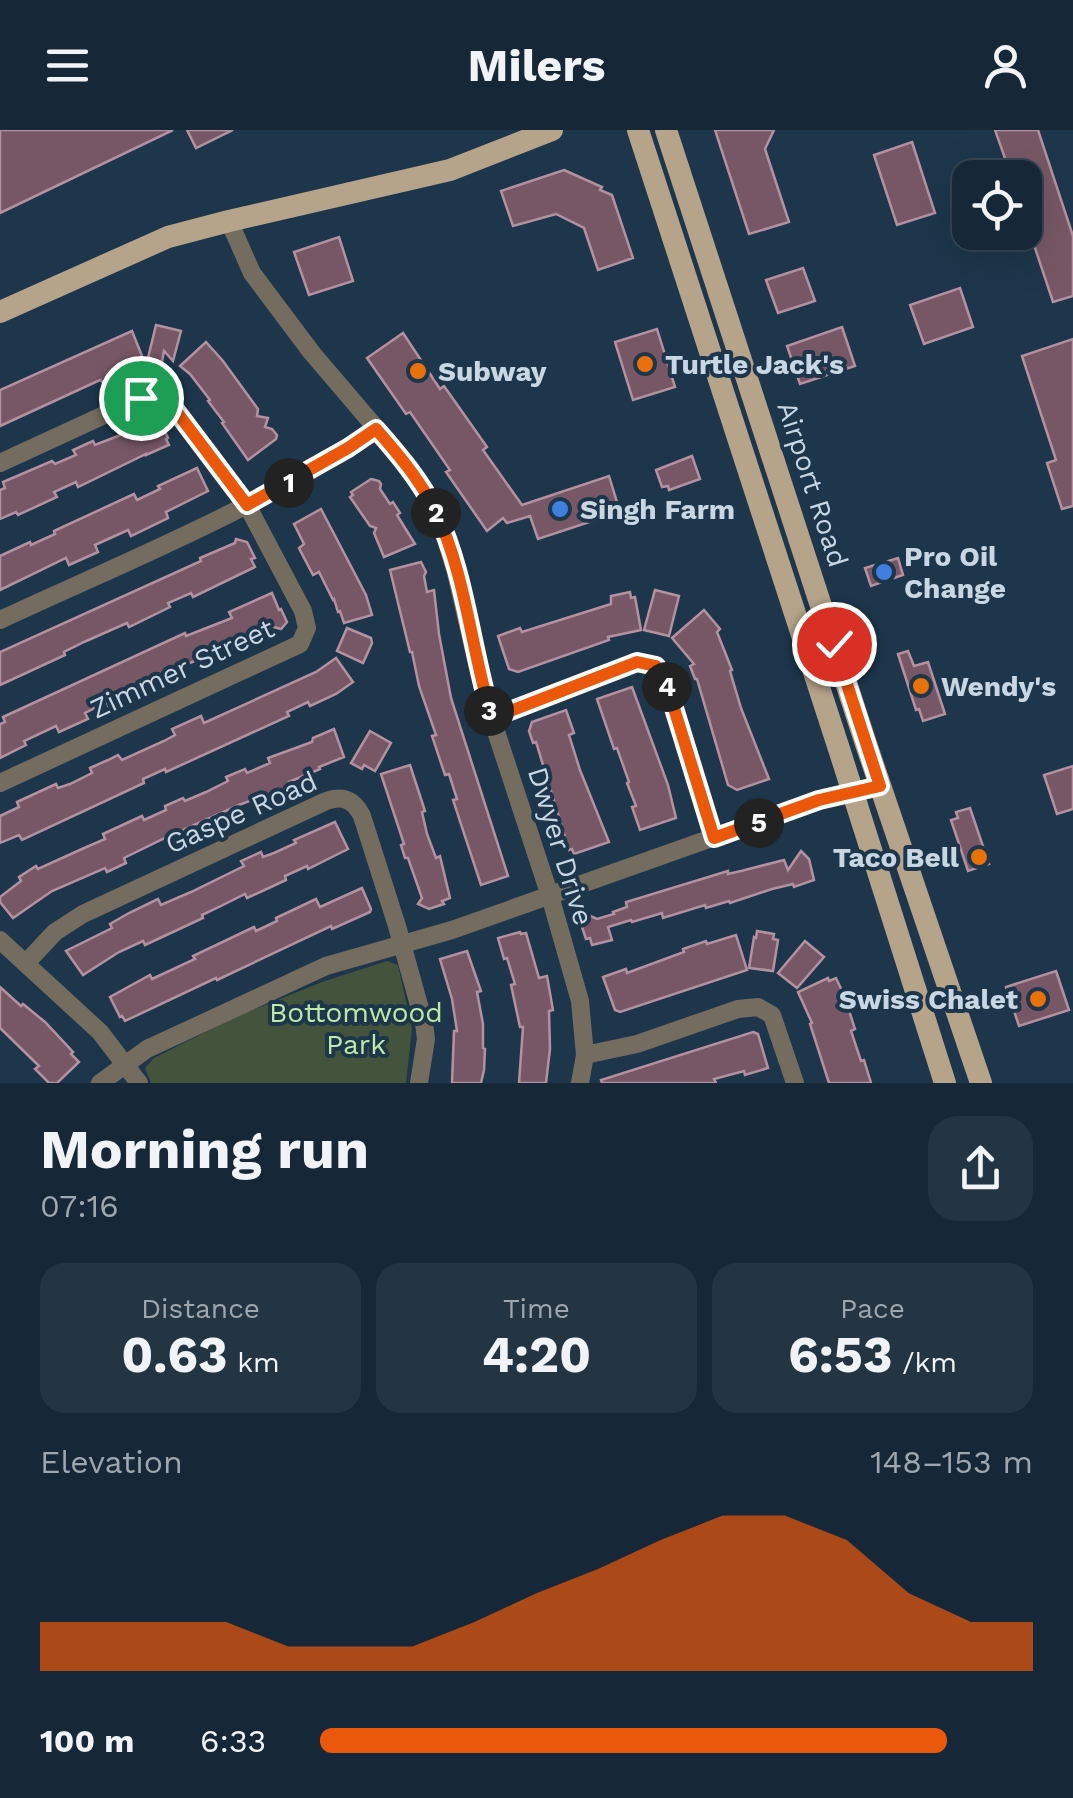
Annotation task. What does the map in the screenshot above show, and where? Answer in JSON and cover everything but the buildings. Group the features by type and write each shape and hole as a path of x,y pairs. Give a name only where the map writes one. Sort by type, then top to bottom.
{"main road":[{"path":"0,312 168,237 436,174 552,130"},
{"name":"Airport Road","path":"638,130 944,1083"},
{"name":"Airport Road","path":"666,130 981,1083"}],"street":[{"name":"Dwyer Drive","path":"229,220 252,273 269,297 412,474 434,507 455,569 492,718 580,1001 585,1055 580,1083"},
{"path":"0,463 141,398 159,397 174,408 247,505"},
{"path":"0,620 247,505 376,429"},
{"name":"Zimmer Street","path":"0,782 300,644 308,628 303,611 247,505"},
{"path":"492,718 637,662 656,666 665,679 714,838"},
{"path":"100,1083 124,1064 184,1031 346,958 550,896 819,800 880,786"},
{"name":"Gaspe Road","path":"26,963 68,922 336,797 354,803 362,816 402,944"},
{"path":"0,940 100,1032 139,1083"},
{"path":"402,944 424,1023 426,1040 420,1083"},
{"path":"585,1055 637,1044 738,1008 758,1006 772,1016 795,1083"}],"green space":[{"name":"Bottomwood Park","path":"387,961 398,965 412,1029 406,1083 151,1083 145,1068 154,1058 238,1016"}],"place":[{"name":"Turtle Jack's","path":"645,364"},
{"name":"Subway","path":"418,371"},
{"name":"Singh Farm","path":"560,509"},
{"name":"Pro Oil Change","path":"884,572"},
{"name":"Wendy's","path":"921,686"},
{"name":"Taco Bell","path":"979,857"},
{"name":"Swiss Chalet","path":"1038,999"}],"route":[{"path":"141,398 159,397 170,403 247,505 376,429 405,462 434,507 455,569 492,718 637,662 656,666 665,679 714,838 819,800 880,786 834,644"}]}
